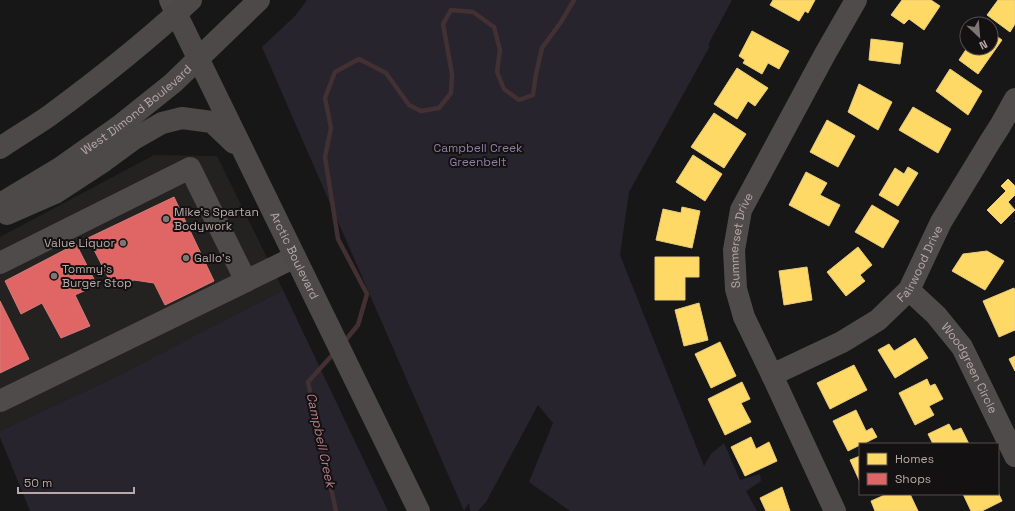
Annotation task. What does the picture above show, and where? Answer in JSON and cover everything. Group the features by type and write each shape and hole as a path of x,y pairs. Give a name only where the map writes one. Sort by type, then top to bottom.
{"main road":[{"name":"West Dimond Boulevard","path":"0,204 60,168 118,127 173,83 259,0"},
{"name":"Arctic Boulevard","path":"179,4 198,59 419,511"},
{"path":"0,148 48,116 116,65 179,4"},
{"path":"0,217 55,193 104,161 134,139 162,123 182,118 212,122 243,152"}],"street":[{"name":"Summerset Drive","path":"835,511 744,317 736,289 734,250 741,210 825,54 856,0"},
{"name":"Fairwood Drive","path":"772,375 842,342 878,320 908,290 941,222 991,140 1008,131 1015,98"},
{"path":"0,263 190,168 246,281"},
{"path":"0,401 295,257"},
{"name":"Woodgreen Circle","path":"908,290 936,315 962,347 1015,456"}],"shaded area":[{"path":"154,155 217,156 283,290 141,365 0,431 0,237"}],"green space":[{"name":"Campbell Creek Greenbelt","path":"307,0 732,0 708,45 710,46 629,192 620,255 704,466 711,454 724,443 740,480 760,474 761,481 746,491 757,511 570,511 529,482 553,423 538,405 486,502 478,511 470,511 469,503 464,511 262,47 295,16"},
{"path":"283,290 388,511 30,511 0,437 0,431 126,372"}],"building: Homes":[{"path":"773,0 815,0 808,13 805,11 799,21 770,5"},
{"path":"902,0 931,0 940,6 924,30 909,19 904,24 891,15"},
{"path":"998,0 1015,0 1015,24 1010,32 999,24 999,16 987,15"},
{"path":"752,31 789,51 779,69 768,63 762,74 743,63 745,60 739,56"},
{"path":"871,39 903,43 900,64 869,60"},
{"path":"962,56 991,56 978,74 959,60"},
{"path":"737,68 768,88 755,106 748,101 737,119 714,104"},
{"path":"950,69 982,91 968,115 936,91"},
{"path":"859,84 892,102 878,130 848,112"},
{"path":"913,107 951,129 938,153 899,130"},
{"path":"714,113 746,134 724,168 691,147"},
{"path":"827,120 855,136 838,167 810,152"},
{"path":"693,155 722,174 705,201 676,182"},
{"path":"908,167 918,173 898,206 879,195 895,168 904,174"},
{"path":"806,172 827,183 820,195 840,205 829,226 789,205"},
{"path":"1008,179 1015,186 1015,195 1008,202 1015,210 1001,224 987,210 1006,191 1001,186"},
{"path":"872,205 899,221 883,248 855,232"},
{"path":"682,207 700,211 692,248 656,240 663,209 681,213"},
{"path":"858,247 872,265 860,275 865,281 846,296 827,272"},
{"path":"987,251 1004,261 985,290 952,271 963,254"},
{"path":"655,257 699,257 699,277 685,277 685,300 655,300"},
{"path":"807,267 812,300 784,305 779,271"},
{"path":"1014,288 1015,330 999,337 983,301"},
{"path":"699,303 708,340 684,346 675,310"},
{"path":"915,338 928,358 895,378 878,350 889,344 894,351"},
{"path":"720,342 736,376 711,388 695,354"},
{"path":"1015,356 1015,371 1009,359"},
{"path":"854,365 867,390 830,409 817,383"},
{"path":"927,379 930,386 935,384 943,399 929,406 934,415 915,425 899,393"},
{"path":"742,382 750,399 741,403 751,422 725,435 708,399"},
{"path":"856,410 866,431 872,428 877,437 865,443 859,443 859,446 848,451 833,421"},
{"path":"949,424 953,431 961,428 968,443 932,443 928,434"},
{"path":"751,437 756,449 769,442 777,461 745,476 731,447"},
{"path":"859,456 859,480 850,460"},
{"path":"782,487 790,511 766,511 760,498"},
{"path":"999,494 1002,501 982,511 971,511 963,495"},
{"path":"885,495 910,495 918,511 875,511 871,501"}],"building: Shops":[{"path":"174,197 214,281 165,305 154,283 134,280 114,289 88,238"},
{"path":"76,244 97,285 75,295 90,326 61,338 42,303 21,314 5,281"},
{"path":"0,301 29,359 0,373"}],"waterway":[{"name":"Campbell Creek","path":"344,342 358,325 367,294 338,239 325,157 331,128 325,98 335,72 359,59 386,73 409,105 421,111 439,108 451,93 452,74 443,24 451,10 473,12 494,27 500,50 497,72 504,89 519,100 533,95 542,48 561,22 574,0"},
{"name":"Campbell Creek","path":"335,352 308,382 336,511"}],"place":[{"name":"Mike's Spartan Bodywork","path":"166,219"},
{"name":"Value Liquor","path":"123,243"},
{"name":"Gallo's","path":"186,258"},
{"name":"Tommy's Burger Stop","path":"54,276"}]}
